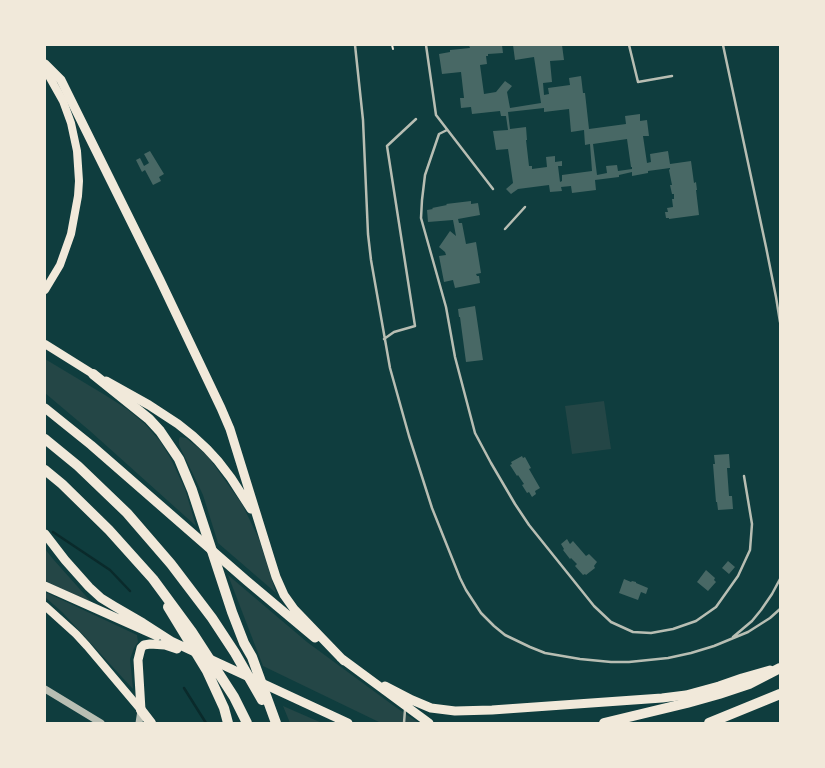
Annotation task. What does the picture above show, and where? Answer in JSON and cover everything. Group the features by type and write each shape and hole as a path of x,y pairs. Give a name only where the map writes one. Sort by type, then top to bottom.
{"highway":[{"path":"93,374 149,419 160,431 179,459 192,490 232,612 244,643 252,657 275,723"},
{"path":"45,440 78,466 115,501 172,564 198,598 235,653 275,723"},
{"path":"45,470 109,530 153,579 192,632 234,697 247,723"},
{"path":"153,579 174,618 207,671 224,708 228,723"},
{"path":"604,723 719,694 749,684 780,668"},
{"path":"709,723 780,694"},
{"path":"141,710 151,723"}],"main road":[{"path":"45,64 61,80 221,408 230,429 276,577 284,596 344,662"},
{"path":"45,69 63,101 71,123 79,168 78,196 71,234 60,265 45,290"},
{"path":"45,344 93,374 149,405 193,436 207,449 231,478 258,520"},
{"path":"45,406 305,630 344,662 430,723"},
{"path":"45,534 76,573 101,598 164,639"},
{"path":"45,586 348,723"},
{"path":"45,606 76,634 141,710"},
{"path":"141,710 138,654 144,645 164,639"},
{"path":"355,670 431,708 455,711 523,708 678,696 701,692 780,668"}],"street":[{"path":"45,689 101,723"},
{"path":"139,723 141,710"}],"lane":[{"path":"355,45 363,120 368,234 390,368 421,476 450,555 466,590 481,613 494,626 517,642 545,653 612,662 646,661 691,653 728,641 759,625 780,609"},
{"path":"426,45 436,115 493,189"},
{"path":"629,45 638,82 672,76"},
{"path":"722,45 766,247 780,322"},
{"path":"384,339 394,332 415,326 387,146 416,119"},
{"path":"447,130 439,134 425,175 421,218 446,307 455,357 475,432 490,463 529,525 594,606 612,622 633,632 651,633 673,629 696,621 716,607 738,576 750,550 752,524 744,476"},
{"path":"505,229 525,207"},
{"path":"728,641 757,616 780,578"},
{"path":"404,723 405,706"}],"path":[{"path":"392,45 393,49"}],"shaded area":[{"path":"45,359 127,409 145,424 160,441 171,459 185,489 196,526 45,393"},
{"path":"604,401 611,449 572,454 565,406"},
{"path":"180,437 186,438 207,455 242,504 259,539 276,593 218,543 203,495 179,445"},
{"path":"45,549 53,559 93,604 45,581"},
{"path":"228,575 307,642 419,723 381,723 263,666"},
{"path":"45,592 137,635 138,642 130,659 133,689 62,612 45,597"},
{"path":"283,706 322,723 290,723"}],"building":[{"path":"469,45 502,45 503,53 488,54 486,56 487,64 480,65 484,94 496,92 505,81 512,86 507,92 510,108 541,103 534,57 515,60 513,45 562,45 564,60 550,61 552,82 543,83 544,95 549,94 548,88 570,85 569,78 581,76 589,129 626,124 625,116 640,114 640,121 647,120 649,136 643,136 647,163 651,162 650,154 668,151 670,164 691,161 694,183 696,182 699,215 666,218 665,212 668,212 667,208 673,207 672,199 674,199 670,185 672,185 670,168 648,171 648,173 632,176 632,172 619,175 619,177 595,180 596,190 572,193 571,186 561,187 562,191 550,192 549,185 518,189 511,194 506,189 513,183 508,149 496,150 493,131 508,130 506,116 501,116 500,111 472,114 471,107 461,108 460,98 464,98 461,72 442,74 439,54 450,52 450,50 470,48","holes":["544,108 544,112 569,109 571,132 584,130 585,145 590,144 592,171 562,175 562,181 560,182 558,166 562,166 562,161 555,162 555,156 546,157 547,167 532,169 532,166 529,166 526,127 510,129 508,112","627,139 632,169 618,171 617,165 606,166 607,173 597,175 593,144"]},
{"path":"150,151 164,174 159,177 161,181 153,185 145,170 142,172 136,160 140,158 144,166 149,163 144,154"},
{"path":"471,201 471,204 478,203 480,215 458,219 459,223 462,223 466,244 476,242 481,273 476,274 479,276 480,283 455,288 453,280 444,282 439,256 446,255 439,247 450,231 456,236 453,220 428,222 427,210 446,204"},
{"path":"475,306 483,360 466,362 458,309"},
{"path":"729,454 730,468 727,468 729,496 732,496 733,509 718,510 713,464 715,464 714,455"},
{"path":"522,456 523,458 525,457 531,468 529,469 540,488 535,491 536,494 532,497 529,492 527,493 522,485 524,484 510,465 512,464 511,462"},
{"path":"567,539 570,544 573,541 586,556 589,554 597,562 594,566 595,568 586,575 583,575 575,566 577,564 563,550 561,544"},
{"path":"728,561 735,567 729,574 722,568"},
{"path":"706,570 715,578 716,582 708,591 697,582"},
{"path":"624,579 648,588 646,594 641,592 638,600 619,593"}],"waterway":[{"path":"53,532 110,570 130,591"},
{"path":"184,688 206,723"}]}
